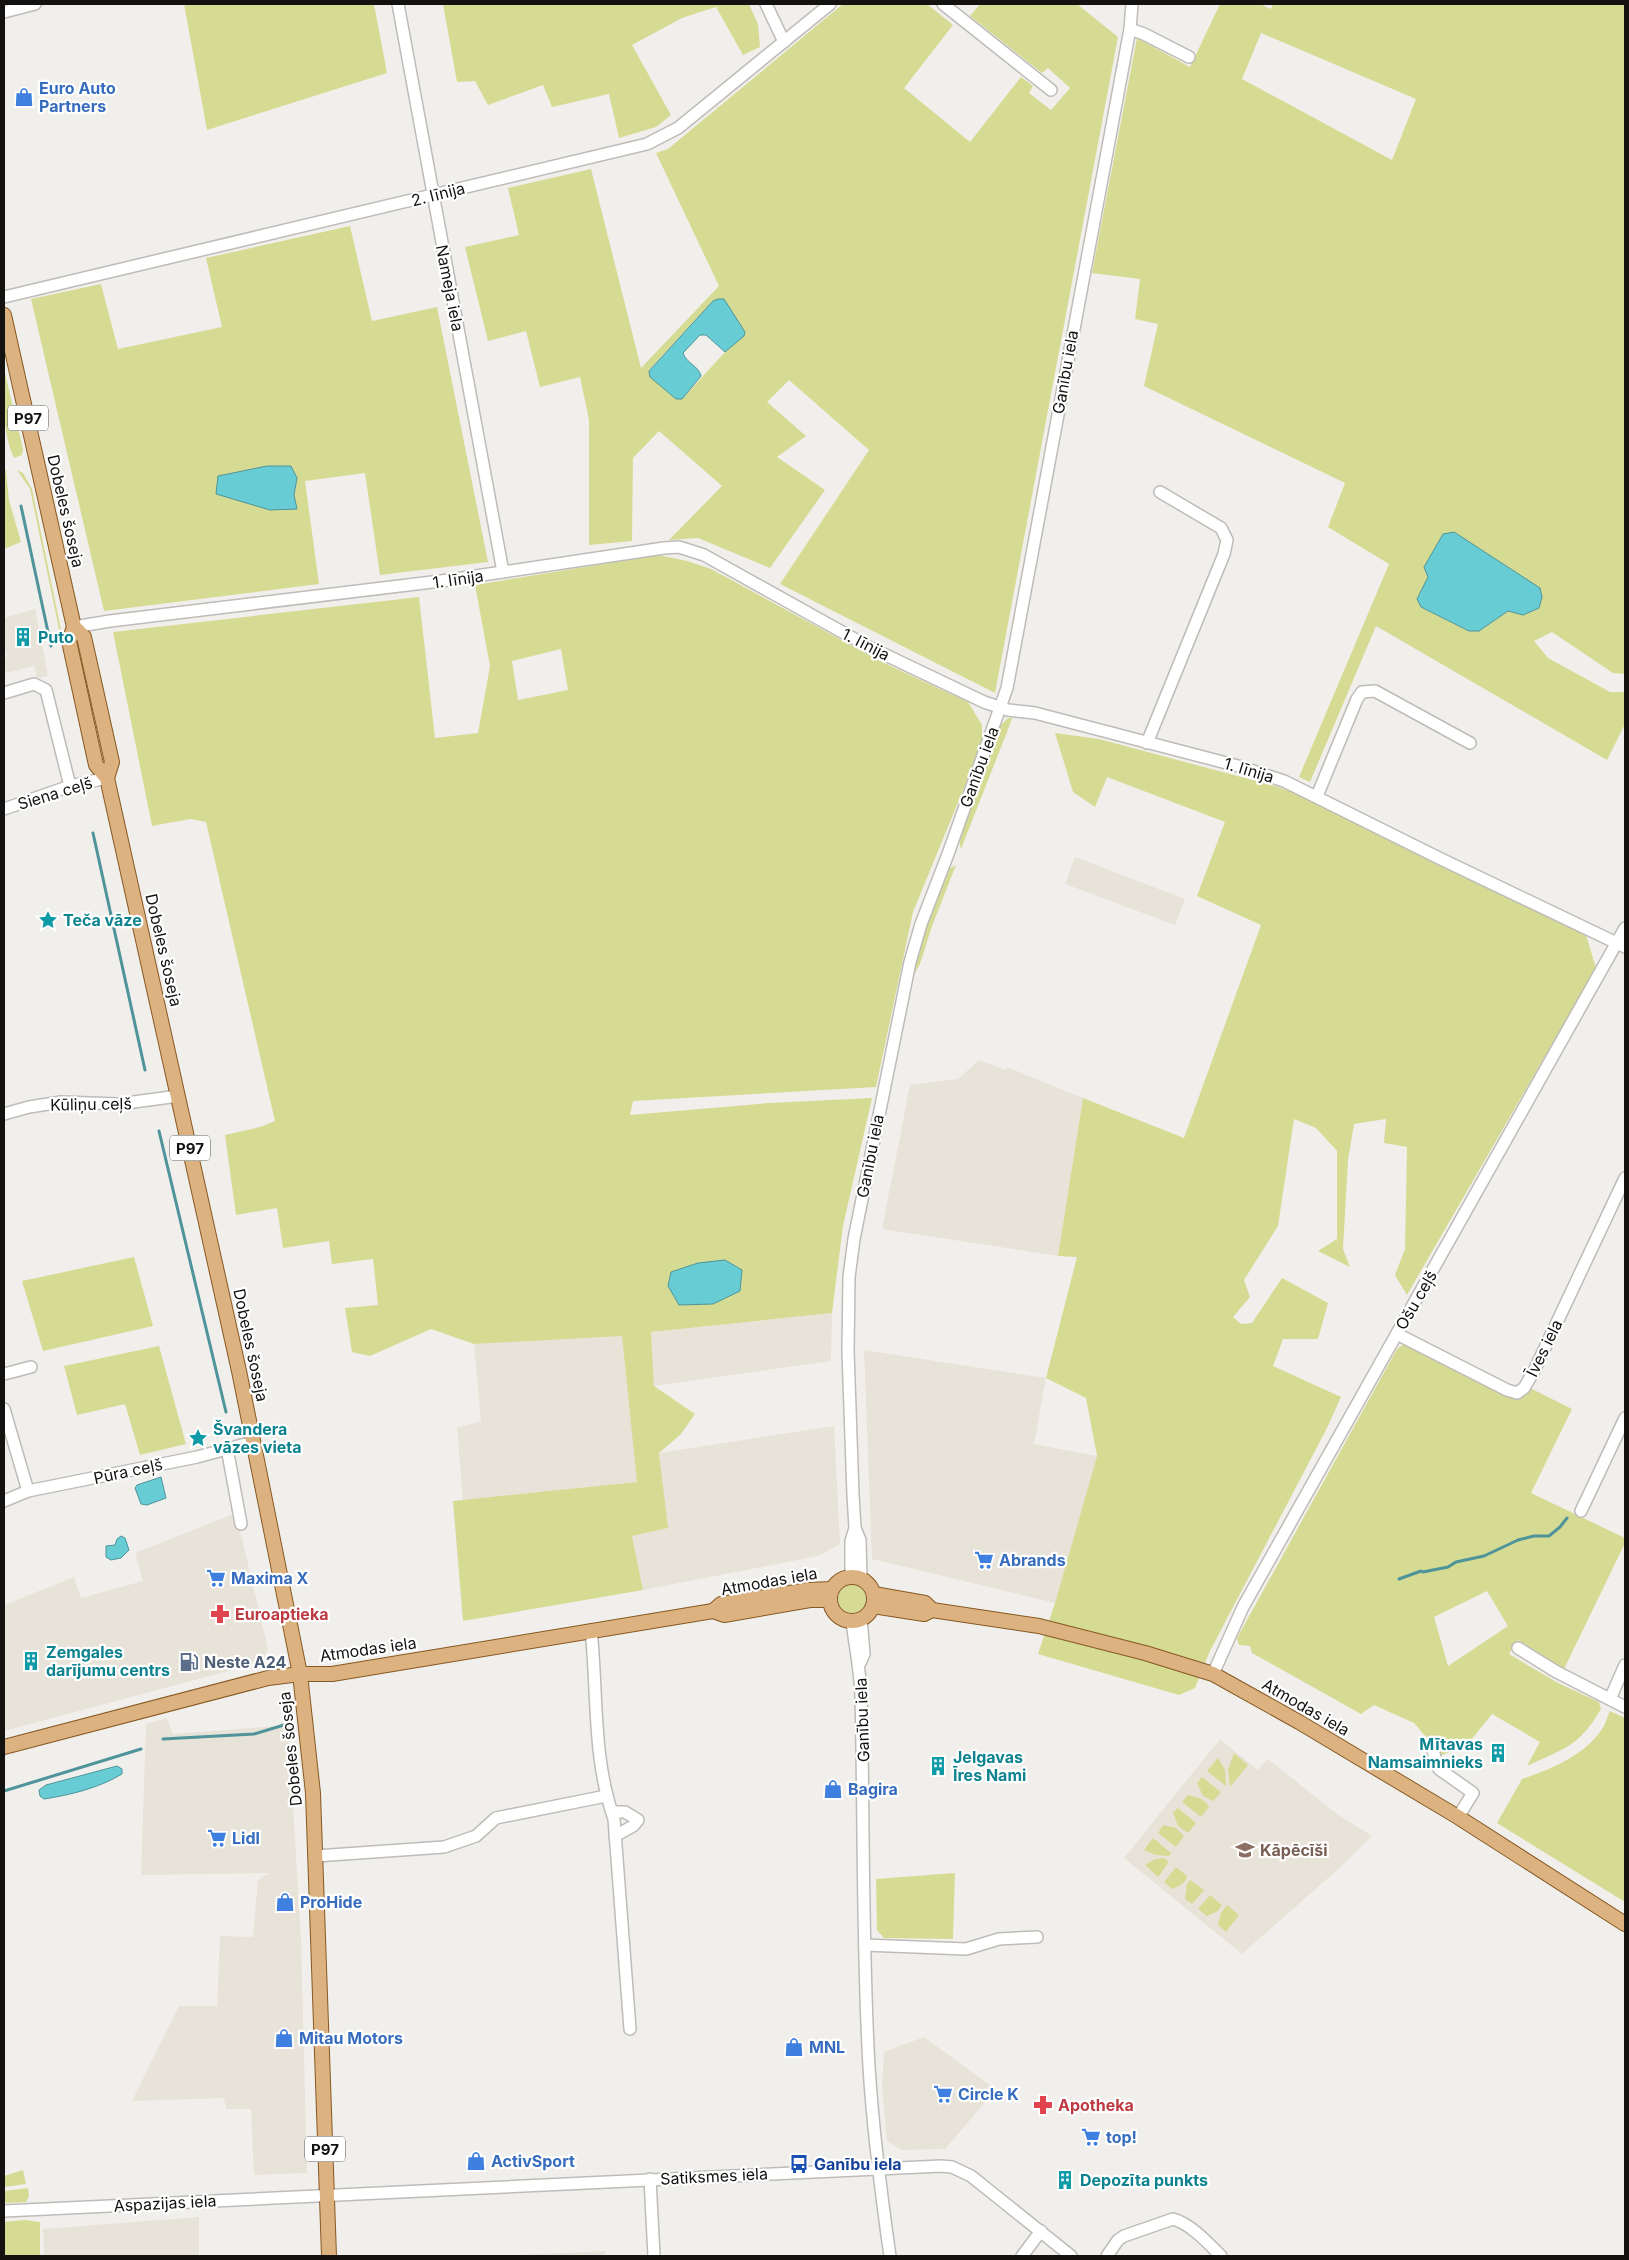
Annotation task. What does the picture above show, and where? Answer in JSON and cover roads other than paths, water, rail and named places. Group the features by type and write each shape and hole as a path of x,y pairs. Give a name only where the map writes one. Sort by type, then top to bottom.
{"main road":[{"name":"Dobeles šoseja","path":"4,314 74,627 84,637 112,762 107,778 254,1442 300,1674 313,1793 330,2256"},
{"path":"856,1578 869,1585 873,1600 869,1614 857,1620 839,1617 834,1613 831,1594 840,1580 856,1578"},
{"name":"Atmodas iela","path":"4,1748 268,1678 300,1674 338,1673 591,1630 713,1612 721,1604 808,1590 831,1594"},
{"name":"Atmodas iela","path":"873,1600 925,1603 932,1610 1039,1626 1145,1652 1212,1674 1299,1722 1458,1816 1625,1924"}],"street":[{"path":"4,12 35,4"},
{"name":"Nameja iela","path":"398,4 432,195 504,572"},
{"path":"766,4 784,42"},
{"name":"2. līnija","path":"4,296 647,144 678,128 830,4"},
{"path":"943,4 1051,90"},
{"name":"Ganību iela","path":"856,1578 860,1540 855,1528 848,1351 849,1277 854,1239 910,962 921,924 1007,688 1130,30 1132,4"},
{"path":"1130,30 1144,34 1189,57"},
{"path":"1146,743 1224,554 1226,540 1221,528 1160,492"},
{"name":"1. līnija","path":"74,627 110,620 338,594 679,547 704,555 732,569 869,647 984,702 1001,708 1035,713 1238,766 1284,781 1441,859 1622,945"},
{"path":"4,693 34,684 46,690 70,786"},
{"path":"1317,796 1357,699 1362,692 1375,691 1470,743"},
{"name":"Siena ceļš","path":"4,809 70,786 107,778"},
{"name":"Ošu ceļš","path":"1212,1674 1243,1607 1397,1334 1622,945 1625,928"},
{"name":"Kūliņu ceļš","path":"4,1114 29,1106 61,1102 120,1104 178,1096"},
{"name":"Īves iela","path":"1397,1334 1507,1390 1517,1393 1524,1388 1534,1371 1625,1178"},
{"path":"4,1374 31,1367"},
{"path":"4,1409 28,1491"},
{"path":"1581,1511 1625,1418"},
{"name":"Pūra ceļš","path":"4,1501 28,1491 197,1457 254,1442"},
{"path":"227,1448 242,1524"},
{"name":"Ganību iela","path":"857,1620 856,1655 860,1663 865,1945 870,2069 878,2168 890,2256"},
{"path":"591,1630 598,1760 606,1796 612,1812 615,1836 630,2029"},
{"path":"1518,1648 1554,1671 1625,1707"},
{"path":"1610,1699 1625,1665"},
{"path":"1432,1748 1439,1769 1474,1793 1458,1816"},
{"path":"316,1856 444,1847 476,1836 496,1818 606,1796"},
{"path":"612,1812 625,1812 638,1820 633,1826 615,1836"},
{"path":"865,1945 966,1949 999,1938 1037,1937"},
{"name":"Satiksmes iela","path":"327,2195 941,2166 958,2170 971,2176 1071,2256"},
{"path":"650,2179 654,2256"},
{"name":"Aspazijas iela","path":"4,2211 327,2195"},
{"path":"1107,2256 1118,2240 1124,2236 1174,2219 1181,2221 1210,2244 1221,2256"},
{"path":"1022,2256 1041,2231"}],"water":[{"path":"724,299 745,332 744,336 725,352 706,335 700,335 683,353 701,376 682,399 676,399 650,377 649,371 713,301"},
{"path":"267,466 291,466 297,478 294,495 297,509 270,510 216,494 218,476"},
{"path":"1454,532 1540,588 1542,597 1539,608 1523,615 1508,611 1479,631 1469,631 1421,607 1417,599 1428,577 1424,567 1443,534"},
{"path":"725,1260 742,1270 740,1291 713,1304 679,1305 668,1286 671,1272 698,1263"},
{"path":"161,1477 166,1498 147,1505 141,1504 135,1488 137,1485"},
{"path":"121,1536 125,1538 129,1550 121,1558 111,1560 106,1557 106,1546 115,1545 117,1539"},
{"path":"117,1766 122,1769 122,1774 104,1783 64,1795 44,1799 40,1796 39,1790 46,1785"}],"waterway":[{"path":"21,506 51,646"},
{"path":"93,833 145,1070"},
{"path":"159,1131 226,1412"},
{"path":"1399,1579 1421,1571 1448,1567 1456,1562 1484,1556 1518,1540 1534,1536 1549,1536 1567,1518"},
{"path":"163,1739 254,1734 284,1725"},
{"path":"4,1791 141,1749"}],"place":[{"name":"Euro Auto Partners","path":"24,97"},
{"name":"Puto","path":"23,637"},
{"name":"Teča vāze","path":"48,920"},
{"name":"Švandera vāzes vieta","path":"198,1438"},
{"name":"Abrands","path":"984,1560"},
{"name":"Maxima X","path":"216,1578"},
{"name":"Euroaptieka","path":"220,1614"},
{"name":"Zemgales darījumu centrs","path":"31,1661"},
{"name":"Neste A24","path":"189,1662"},
{"name":"Mītavas Namsaimnieks","path":"1498,1753"},
{"name":"Jelgavas Īres Nami","path":"938,1766"},
{"name":"Bagira","path":"833,1789"},
{"name":"Lidl","path":"217,1838"},
{"name":"Kāpēcīši","path":"1245,1850"},
{"name":"ProHide","path":"285,1902"},
{"name":"Mitau Motors","path":"284,2038"},
{"name":"MNL","path":"794,2047"},
{"name":"Circle K","path":"943,2094"},
{"name":"Apotheka","path":"1043,2105"},
{"name":"top!","path":"1091,2137"},
{"name":"ActivSport","path":"476,2161"},
{"name":"Ganību iela","path":"799,2164"},
{"name":"Depozīta punkts","path":"1065,2180"}]}
